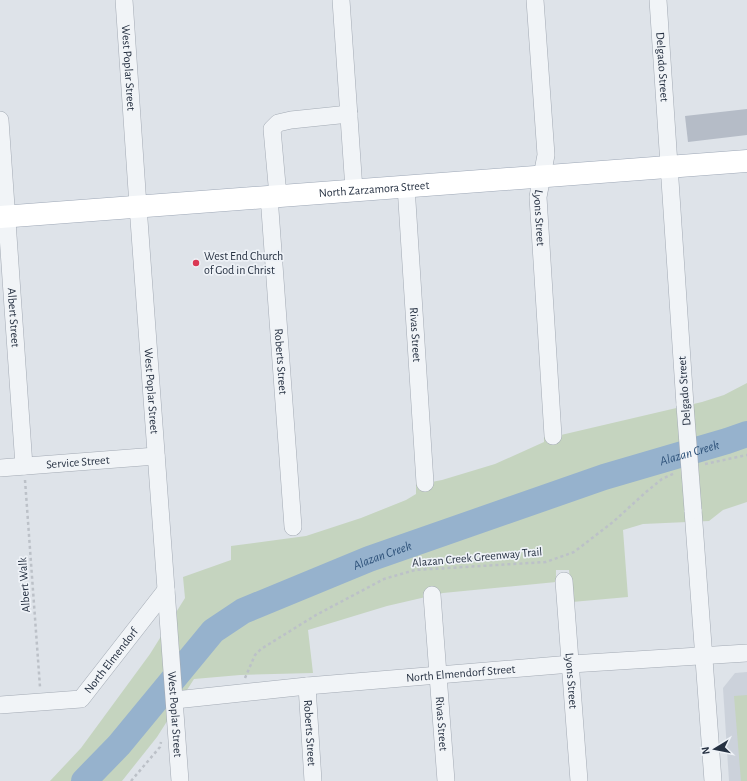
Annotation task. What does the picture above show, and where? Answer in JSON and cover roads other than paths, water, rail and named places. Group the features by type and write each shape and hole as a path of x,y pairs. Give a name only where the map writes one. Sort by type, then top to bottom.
{"main road":[{"name":"North Zarzamora Street","path":"3,216 747,161"}],"street":[{"name":"West Poplar Street","path":"124,0 180,781"},
{"path":"341,0 354,190"},
{"name":"Lyons Street","path":"535,0 546,155 538,197 552,436"},
{"name":"Delgado Street","path":"658,0 712,781"},
{"name":"Roberts Street","path":"292,527 273,196 272,130 278,123 291,120 349,114"},
{"name":"Albert Street","path":"0,120 6,289 24,466"},
{"name":"Rivas Street","path":"406,186 425,483"},
{"name":"Service Street","path":"0,468 156,456"},
{"name":"Lyons Street","path":"564,581 579,781"},
{"name":"North Elmendorf","path":"0,705 81,699 166,590"},
{"name":"Rivas Street","path":"432,595 446,781"},
{"name":"North Elmendorf Street","path":"175,700 307,686 571,664 747,653"},
{"name":"Roberts Street","path":"307,686 313,781"}],"waterway":[{"name":"Alazan Creek","path":"84,781 119,745 213,631 243,611 369,559 604,477 747,434"}],"place":[{"name":"West End Church of God in Christ","path":"196,263"}]}
